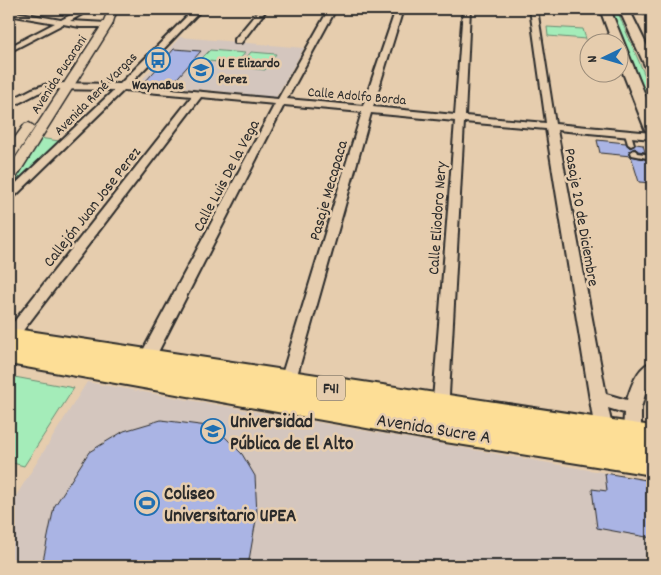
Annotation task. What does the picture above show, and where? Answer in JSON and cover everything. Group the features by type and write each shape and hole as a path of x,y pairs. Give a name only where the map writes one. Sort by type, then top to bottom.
{"main road":[{"path":"604,9 613,32"},
{"path":"625,10 652,68"},
{"path":"628,68 652,129"},
{"name":"Avenida Sucre A","path":"9,343 147,358 288,381 439,417 652,462"},
{"name":"Avenida Sucre A","path":"9,343 439,417 604,431 642,437"}],"street":[{"path":"9,50 87,9"},
{"name":"Avenida Pucarani","path":"102,26 103,9"},
{"name":"Avenida Pucarani","path":"9,178 63,86 113,9"},
{"name":"Avenida René Vargas","path":"9,196 122,87 198,9"},
{"path":"238,41 263,9"},
{"name":"Calle Luis De la Vega","path":"147,358 281,102 333,9"},
{"name":"Pasaje Mecapaca","path":"288,381 367,110 400,9"},
{"name":"Calle Eliodoro Nery","path":"439,417 467,9"},
{"name":"Pasaje 20 de Diciembre","path":"534,9 551,127 604,431"},
{"path":"604,9 652,12"},
{"path":"9,13 62,22 102,26"},
{"name":"Avenida Pucarani","path":"9,155 63,86"},
{"name":"Calle Adolfo Borda","path":"9,105 44,87 122,87 551,127 630,139 652,136"},
{"name":"Callejón Juan Jose Perez","path":"9,343 199,94"},
{"path":"9,95 21,98"},
{"path":"642,437 632,408 642,381 652,368"},
{"path":"599,399 632,408"}],"lane":[{"path":"634,152 634,154 652,156"}],"shaded area":[{"path":"180,37 304,48 276,97 139,83"},
{"name":"Universidad Pública de El Alto","path":"87,382 652,481 652,566 9,566 9,507"}],"green space":[{"path":"611,13 619,15 626,32 616,32 609,15"},
{"path":"547,27 583,29 584,32 578,32 578,38 548,36"},
{"path":"628,36 652,92 652,126 628,64"},
{"path":"210,50 245,53 236,64 200,60"},
{"path":"251,52 276,54 265,70 239,67"},
{"path":"39,138 59,141 9,193 9,186"},
{"path":"9,376 74,388 24,466 9,462"}],"building":[{"path":"174,49 201,51 172,84 145,82"},
{"path":"597,140 626,143 630,148 636,144 643,145 645,152 638,151 635,148 629,151 631,156 600,153"},
{"path":"631,156 648,160 652,172 652,183 639,182"},
{"path":"161,420 215,427 242,454 255,476 257,514 248,566 42,566 54,507 89,452 124,431"},
{"path":"605,473 652,481 652,538 597,528 592,489 607,491"}],"place":[{"name":"WaynaBus","path":"158,60"},
{"name":"U E Elizardo Perez","path":"201,70"},
{"name":"Universidad Pública de El Alto","path":"213,431"},
{"name":"Coliseo Universitario UPEA","path":"147,503"}]}
